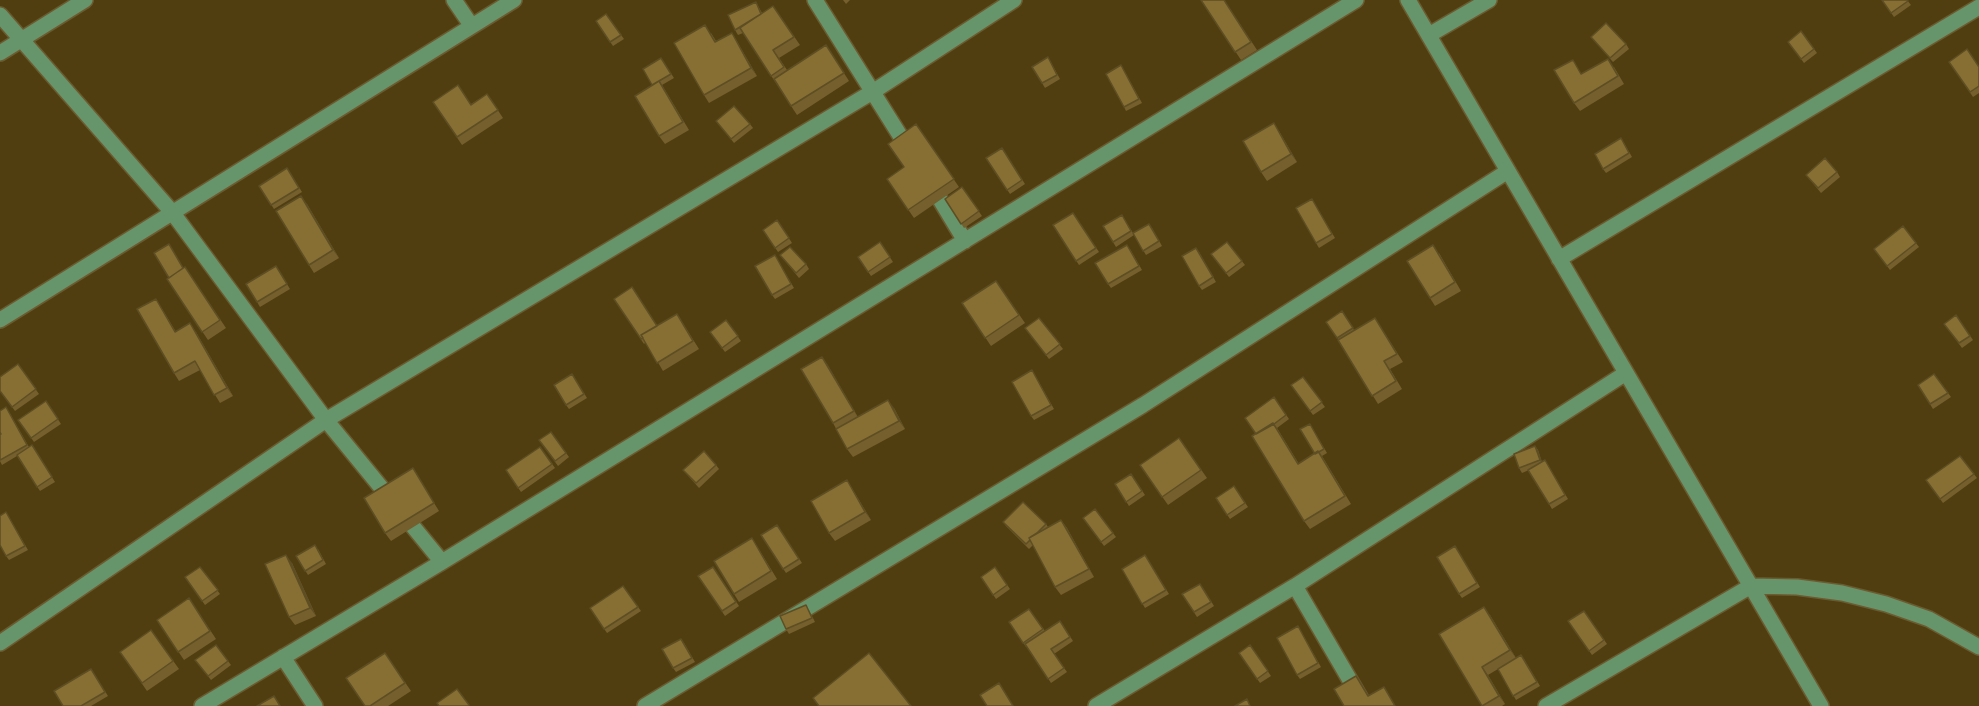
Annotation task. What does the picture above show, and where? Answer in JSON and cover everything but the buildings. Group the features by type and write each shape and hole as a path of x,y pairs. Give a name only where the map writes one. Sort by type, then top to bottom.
{"street":[{"path":"0,53 85,0"},
{"path":"454,0 471,25"},
{"path":"0,320 514,0"},
{"path":"815,0 874,91 965,241"},
{"path":"0,643 326,420 874,91 1014,0"},
{"path":"202,706 442,562 1356,0"},
{"path":"1408,0 1821,706"},
{"path":"1429,35 1489,0"},
{"path":"1559,259 1979,7"},
{"path":"0,15 172,212 326,420 442,562"},
{"path":"645,706 1143,405 1508,171"},
{"path":"1096,706 1295,586 1626,373"},
{"path":"1295,586 1365,706"},
{"path":"1546,706 1751,586 1797,587 1842,593 1886,604 1929,620 1979,646"},
{"path":"283,657 315,706"}]}
